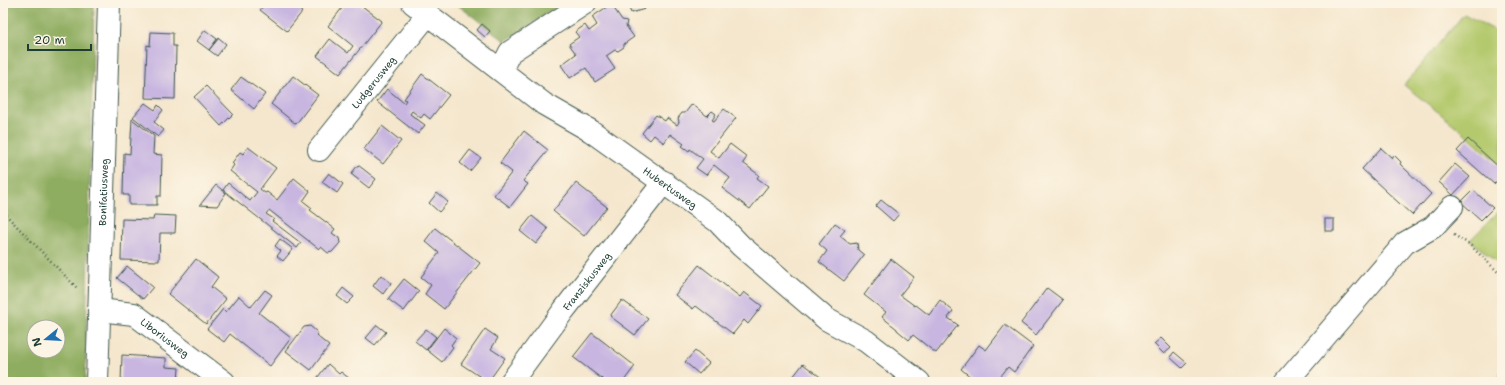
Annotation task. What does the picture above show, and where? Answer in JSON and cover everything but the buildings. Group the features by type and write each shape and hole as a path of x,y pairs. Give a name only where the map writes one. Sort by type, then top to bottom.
{"street":[{"name":"Bonifatiusweg","path":"96,382 109,3"},
{"path":"501,70 510,52 585,3"},
{"name":"Hubertusweg","path":"420,9 544,104 591,131 717,221 741,246 826,319 866,341 916,381"},
{"name":"Ludgerusweg","path":"319,150 420,9"},
{"name":"Franziskusweg","path":"511,382 564,310 664,182"},
{"path":"1286,382 1405,243 1433,227 1452,207"},
{"name":"Liboriusweg","path":"99,310 134,314 224,382"}],"path":[{"path":"3,212 99,310"},
{"path":"1469,244 1502,276"},
{"path":"1492,382 1502,370"}],"green space":[{"path":"3,3 94,3 85,382 3,382"},
{"path":"455,3 564,3 505,41"},
{"path":"1464,14 1502,34 1502,167 1467,135 1404,85"},
{"path":"1502,208 1502,267 1470,240"}]}
